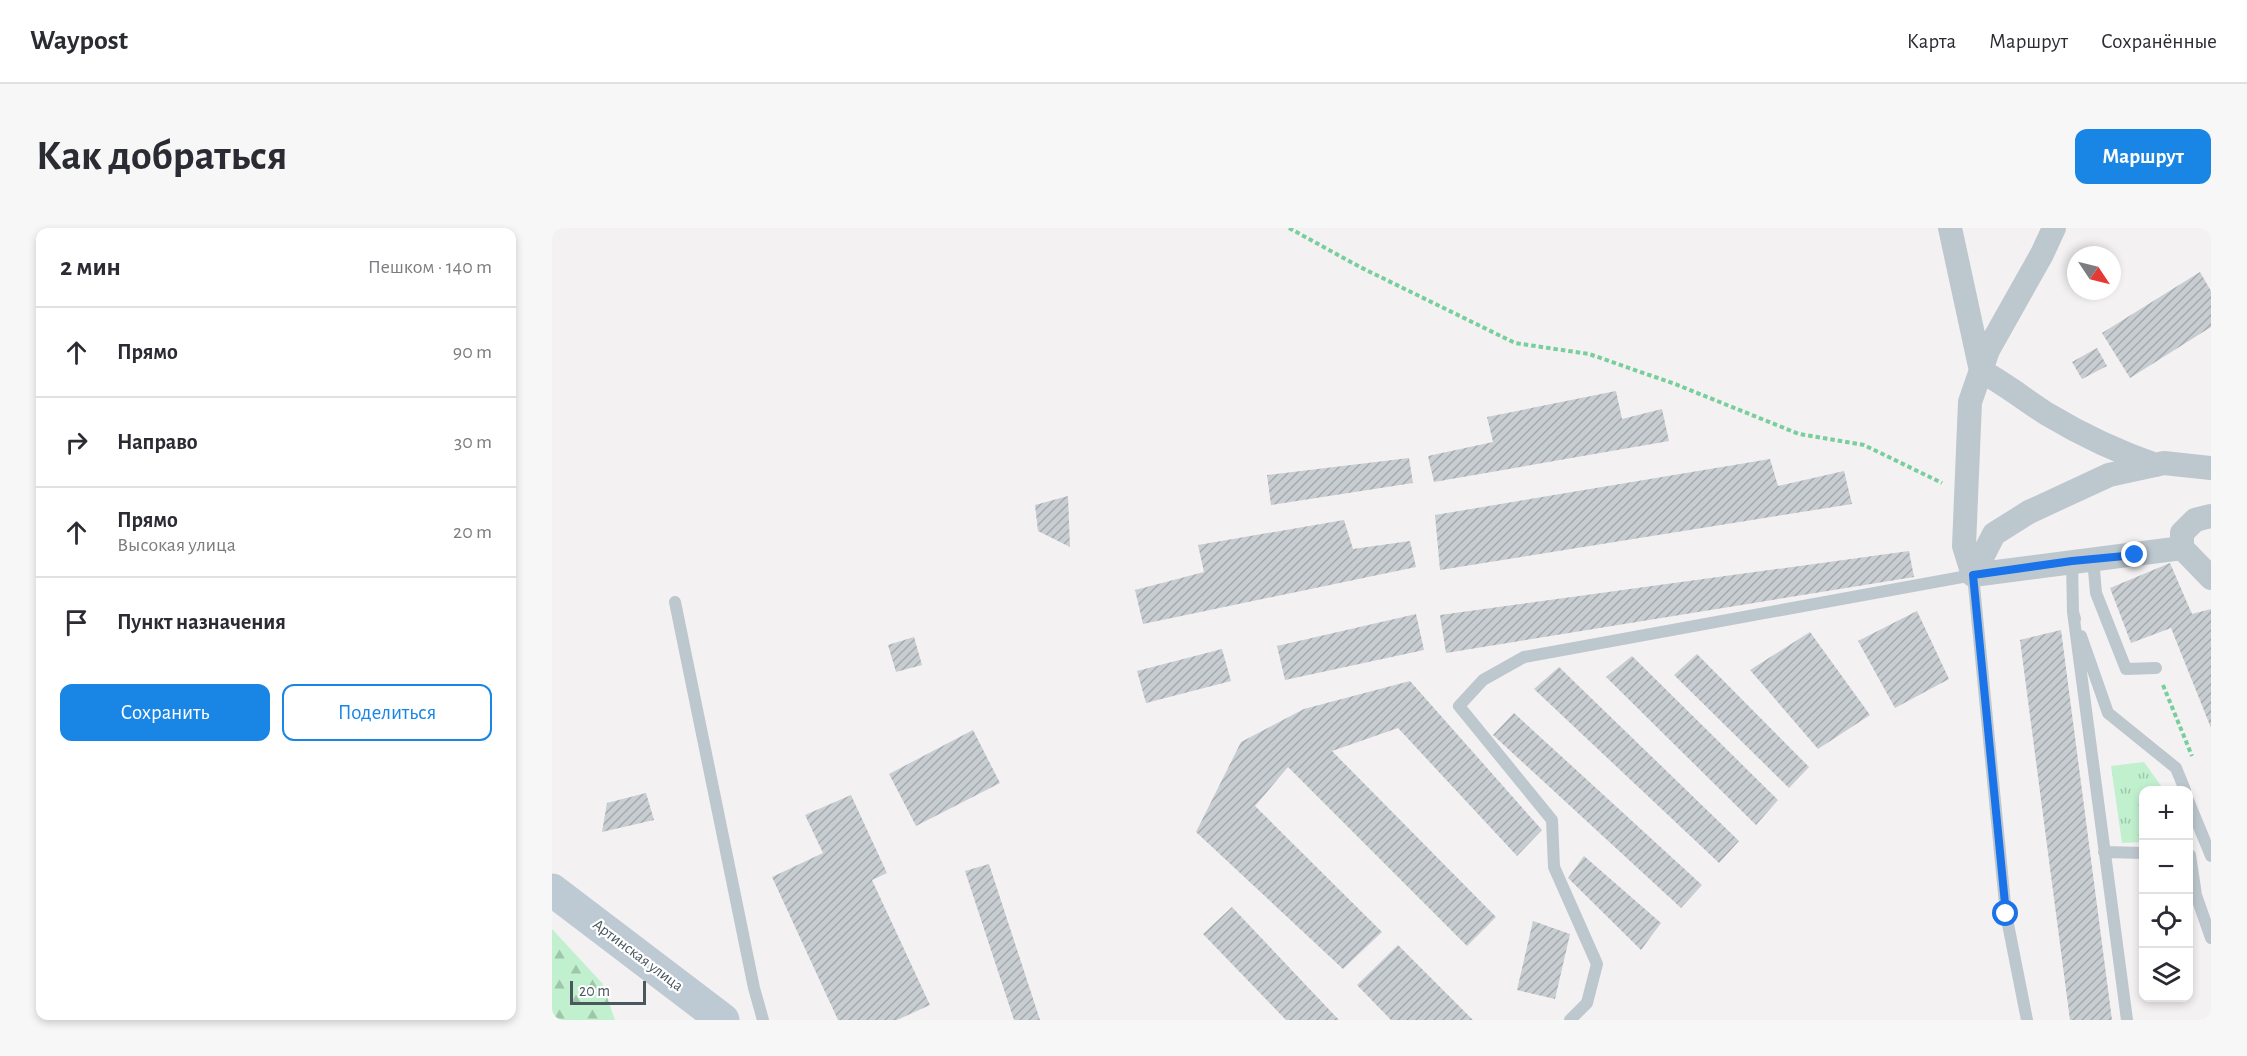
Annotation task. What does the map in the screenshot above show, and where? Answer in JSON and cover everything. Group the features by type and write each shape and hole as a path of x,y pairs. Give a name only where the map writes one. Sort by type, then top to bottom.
{"street":[{"path":"1950,228 1981,370 2067,424 2116,451 2156,465"},
{"path":"1973,575 1964,546 1970,402 1989,350 2054,228"},
{"path":"1973,575 1994,534 2029,512 2109,475 2164,464 2211,468"},
{"path":"2211,516 2195,520 2182,533 2182,548 2211,578"},
{"path":"1973,575 2182,548"},
{"name":"Артинская улица","path":"552,890 723,1020"}],"lane":[{"path":"2082,560 2073,612 2127,1020"},
{"path":"2082,560 2126,669 2156,668"},
{"path":"1570,1020 1587,1003 1597,964 1554,867 1552,820 1459,706 1483,680 1524,657 1973,575 2006,914 2027,1020"},
{"path":"675,602 754,988 764,1020"},
{"path":"2073,612 2108,713 2176,768 2183,786"},
{"path":"2193,812 2211,856 2193,855"},
{"path":"2104,852 2139,853"},
{"path":"2193,878 2196,895 2211,938"}],"path":[{"path":"1288,228 1360,267 1515,343 1589,354 1675,384 1799,434 1864,445 1941,482 1965,507"},
{"path":"2156,668 2194,763"}],"green space":[{"path":"2144,762 2161,786 2139,786 2139,842 2122,843 2111,766"},
{"path":"552,929 602,983 615,1020 552,1020"}],"building":[{"path":"2200,272 2211,291 2211,327 2130,378 2102,333"},
{"path":"2097,348 2107,366 2082,379 2072,362"},
{"path":"1616,391 1622,419 1662,409 1669,441 1434,482 1428,456 1493,442 1487,417"},
{"path":"1409,458 1413,483 1271,505 1267,475"},
{"path":"1770,459 1778,486 1844,471 1852,504 1440,570 1435,515"},
{"path":"1068,496 1070,547 1038,531 1035,505"},
{"path":"1344,520 1353,549 1410,541 1416,567 1143,624 1135,590 1204,572 1198,545"},
{"path":"1909,551 1914,577 1446,653 1440,615"},
{"path":"2170,563 2192,614 2211,609 2211,728 2171,628 2131,643 2110,588"},
{"path":"1917,611 1949,679 1895,708 1858,641"},
{"path":"1416,614 1424,650 1285,680 1277,646"},
{"path":"2061,630 2112,1020 2070,1020 2020,640"},
{"path":"1810,632 1870,715 1818,749 1750,670"},
{"path":"914,637 922,665 896,672 888,645"},
{"path":"1222,649 1231,681 1146,703 1137,671"},
{"path":"1697,654 1809,767 1789,788 1674,675"},
{"path":"1632,656 1778,800 1756,825 1606,677"},
{"path":"1559,667 1739,841 1719,863 1534,689"},
{"path":"1410,681 1542,830 1517,856 1398,728 1332,751 1496,917 1467,946 1288,767 1255,806 1382,932 1343,969 1196,832 1241,742 1304,709"},
{"path":"1514,713 1702,885 1681,908 1493,735"},
{"path":"973,730 1000,783 916,826 889,774"},
{"path":"646,793 654,820 602,832 607,803"},
{"path":"851,795 887,873 872,880 930,1005 897,1020 838,1020 772,877 823,853 805,815"},
{"path":"1584,856 1661,923 1641,950 1568,878"},
{"path":"989,864 1040,1020 1014,1020 965,871"},
{"path":"1232,907 1339,1020 1286,1020 1203,934"},
{"path":"1533,921 1570,934 1555,999 1517,990"},
{"path":"1398,945 1473,1020 1391,1020 1357,985"}],"route":[{"path":"2006,914 1973,575 2135,555"}]}
